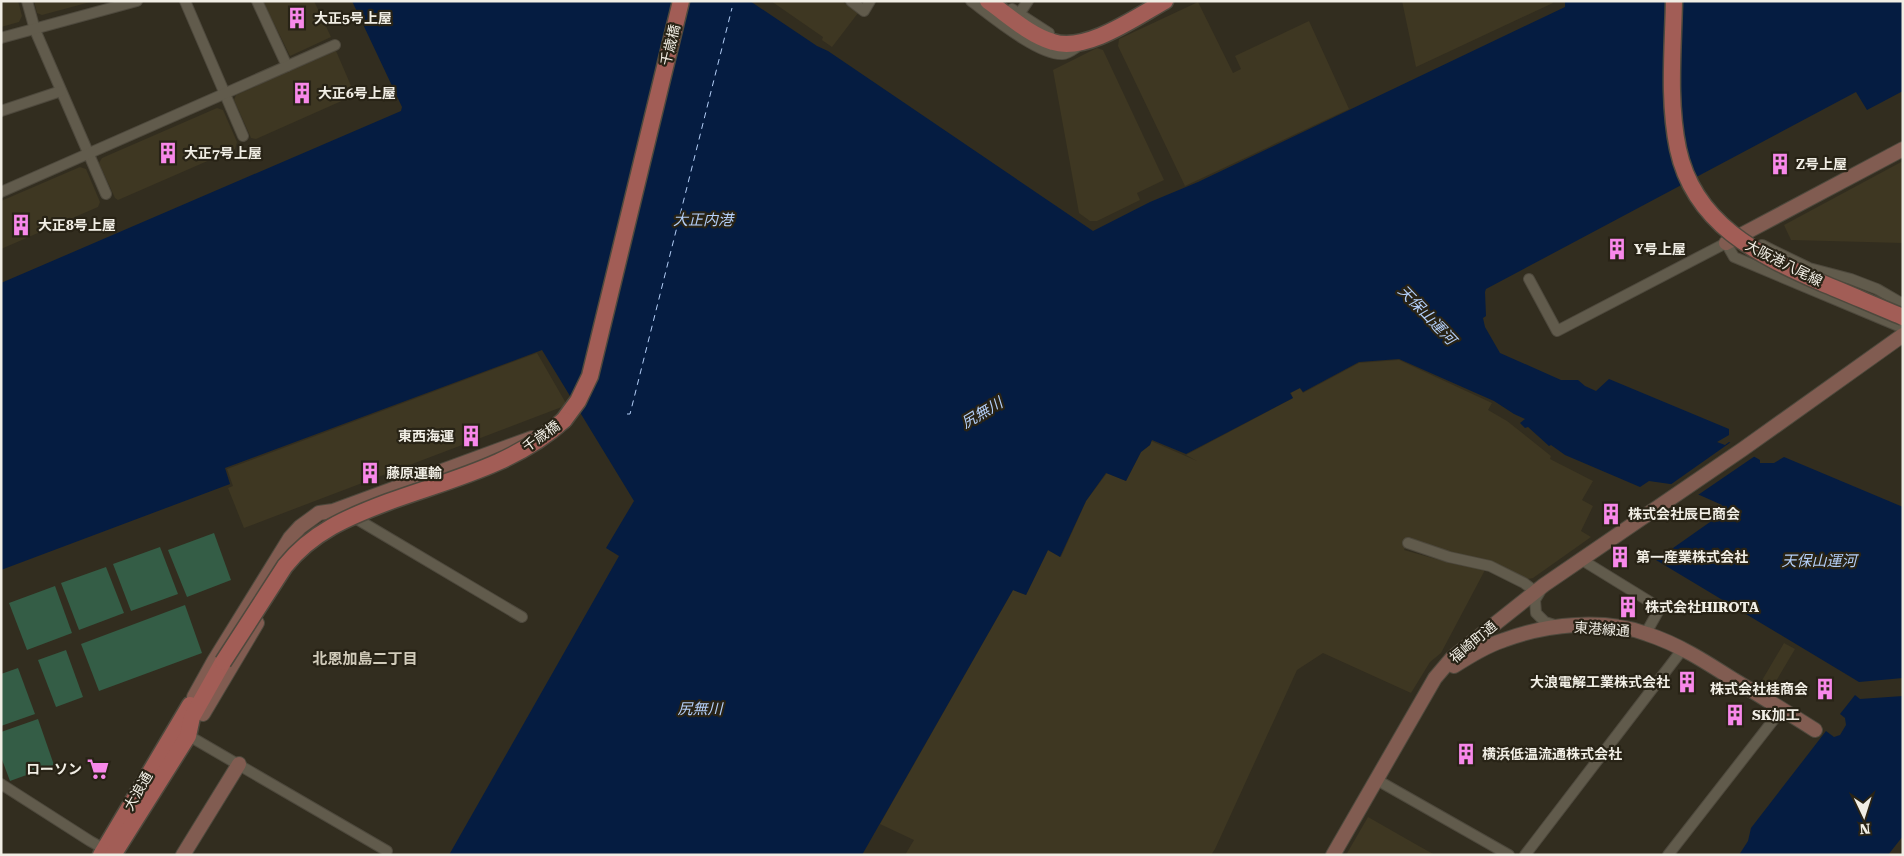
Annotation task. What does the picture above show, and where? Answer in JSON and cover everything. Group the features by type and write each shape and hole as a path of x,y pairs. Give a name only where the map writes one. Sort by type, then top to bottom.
{"main road":[{"name":"千歳橋","path":"182,732 223,662 285,566 306,543 332,526 364,511 509,457 554,430 578,401 590,376 681,1"},
{"path":"988,1 1029,30 1076,44 1094,39 1165,1"},
{"name":"大阪港八尾線","path":"1674,1 1673,90 1676,135 1685,173 1703,205 1733,236 1762,255 1903,317"},
{"path":"182,732 194,697 212,682"},
{"name":"大浪通","path":"108,853 182,732"}],"street":[{"path":"27,1 35,30 106,194"},
{"path":"1,38 137,1"},
{"path":"185,1 243,136"},
{"path":"257,1 287,66"},
{"path":"851,1 864,11 870,1"},
{"path":"970,1 1030,42 1055,54 1065,54 1085,42"},
{"path":"1000,1 1053,38"},
{"path":"1019,14 1028,1"},
{"path":"1,192 335,44"},
{"path":"1,111 60,91"},
{"path":"1529,279 1557,331 1903,149"},
{"path":"1748,231 1753,241 1809,268 1851,279 1877,289 1903,304"},
{"path":"1726,243 1734,257 1903,328"},
{"name":"福崎町通","path":"1334,855 1435,678 1452,658 1540,589 1743,449 1903,335"},
{"path":"194,697 290,538 300,527 319,513 336,510 573,424"},
{"path":"336,510 299,554 182,732 387,851"},
{"path":"336,510 522,617"},
{"path":"290,538 299,554"},
{"path":"1408,543 1449,557 1490,566 1540,589 1535,600 1536,613 1545,622 1559,627"},
{"path":"1582,560 1660,608 1646,633"},
{"name":"東港線通","path":"1435,678 1498,642 1533,631 1593,625 1618,627 1646,633 1682,650 1815,730"},
{"path":"1525,855 1682,650"},
{"path":"1668,855 1782,709"},
{"path":"182,855 239,764"},
{"path":"1377,780 1509,855"},
{"path":"1,784 108,853"}],"shaded area":[{"path":"1,1 18,1 22,16 19,22 1,27"},
{"path":"34,1 94,1 42,15 37,13"},
{"name":"大正5号上屋","path":"263,1 314,1 331,37 290,56"},
{"path":"771,1 842,1 858,13 832,47 822,40 823,37"},
{"path":"1402,1 1552,1 1553,3 1416,67"},
{"path":"1198,2 1233,73 1241,69 1235,56 1309,21 1349,109 1185,186 1118,46 1119,39"},
{"path":"1097,48 1103,50 1164,180 1137,193 1140,200 1097,221 1090,221 1079,213 1053,70"},
{"name":"大正6号上屋","path":"336,51 355,95 256,139 251,138 234,100 236,95"},
{"path":"217,108 223,110 237,142 235,149 118,200 115,198 99,163 102,158"},
{"path":"1903,161 1903,243 1791,240 1784,225"},
{"name":"大正8号上屋","path":"80,167 86,169 100,202 98,207 1,249 1,201"},
{"path":"537,353 567,405 244,528 228,488 233,486 227,469"},
{"path":"1399,360 1492,403 1488,410 1507,421 1551,456 1550,459 1593,481 1582,500 1593,506 1581,531 1591,537 1533,578 1528,579 1490,562 1451,554 1413,541 1411,537 1404,550 1450,563 1485,570 1441,653 1430,662 1411,693 1323,653 1297,670 1211,855 905,855 914,840 880,824 1013,590 1026,595 1048,550 1061,557 1086,501 1107,473 1126,481 1141,452 1150,445 1151,441 1197,461 1186,455 1293,398 1291,393 1300,388 1303,393 1359,363"},
{"path":"1784,643 1795,649 1772,688 1761,682"},
{"path":"1368,817 1417,845 1435,855 1346,855"}],"green space":[{"path":"214,533 231,580 187,597 168,550"},
{"path":"160,547 178,594 131,611 113,564"},
{"path":"106,567 124,613 79,630 61,583"},
{"path":"55,586 72,633 27,650 9,603"},
{"path":"185,605 202,653 99,691 81,644"},
{"path":"66,650 83,697 56,707 38,660"},
{"path":"18,668 35,714 1,726 1,674"},
{"path":"38,719 54,765 10,781 1,757 1,732"}],"water":[{"path":"352,1 750,1 817,46 828,51 1093,231 1150,202 1198,182 1565,7 1565,1 1903,1 1903,91 1867,110 1856,92 1486,289 1486,316 1483,318 1485,327 1500,353 1561,380 1578,380 1596,391 1609,379 1729,429 1729,435 1717,442 1725,445 1729,442 1760,460 1760,463 1774,463 1784,457 1903,507 1903,678 1859,682 1656,560 1720,515 1722,505 1677,485 1649,481 1640,487 1565,455 1551,445 1549,446 1528,427 1525,428 1520,423 1525,419 1494,401 1399,359 1359,362 1303,392 1300,388 1290,393 1293,398 1186,454 1152,440 1150,445 1141,452 1126,481 1106,473 1086,501 1060,557 1048,550 1026,595 1013,590 862,855 449,855 619,556 606,548 634,501 542,350 225,468 230,484 1,570 1,283 401,111 402,107"},
{"path":"1855,695 1860,699 1903,696 1903,836 1888,855 1739,855 1748,841 1751,828 1826,731 1834,737 1840,735 1846,725 1845,718 1840,714"}],"pier":[{"path":"1731,442 1755,456 1695,497 1670,485"}],"ferry route":[{"path":"627,414 630,414 732,8"}],"place":[{"name":"大正5号上屋","path":"297,18"},
{"name":"大正6号上屋","path":"302,93"},
{"name":"大正7号上屋","path":"168,153"},
{"name":"Z号上屋","path":"1780,164"},
{"name":"大正8号上屋","path":"21,225"},
{"name":"Y号上屋","path":"1617,249"},
{"name":"東西海運","path":"471,436"},
{"name":"藤原運輸","path":"370,473"},
{"name":"株式会社辰巳商会","path":"1611,514"},
{"name":"第一産業株式会社","path":"1620,557"},
{"name":"株式会社HIROTA","path":"1628,607"},
{"name":"大浪電解工業株式会社","path":"1687,682"},
{"name":"株式会社桂商会","path":"1825,689"},
{"name":"SK加工","path":"1735,715"},
{"name":"横浜低温流通株式会社","path":"1466,754"},
{"name":"ローソン","path":"98,769"}],"district":[{"name":"北恩加島二丁目","path":"365,659"}],"water label":[{"name":"大正内港","path":"703,220"},
{"name":"天保山運河","path":"1427,315"},
{"name":"尻無川","path":"982,413"},
{"name":"天保山運河","path":"1819,561"},
{"name":"尻無川","path":"700,709"}]}
